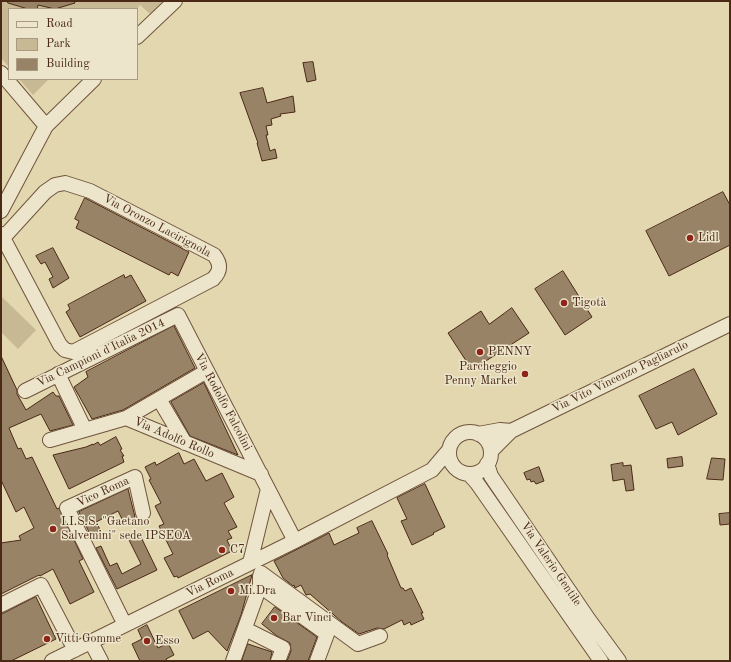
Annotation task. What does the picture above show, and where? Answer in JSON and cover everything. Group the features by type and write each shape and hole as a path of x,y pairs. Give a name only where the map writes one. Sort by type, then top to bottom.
{"street":[{"path":"138,35 175,1"},
{"path":"1,73 46,126"},
{"path":"1,211 46,126 93,80"},
{"name":"Via Oronzo Lacirignola","path":"65,183 90,191 214,255 220,267 218,274 213,279 73,352 65,350 60,345 2,236 45,192 54,185 65,183"},
{"name":"Via Rodolfo Falcolini","path":"178,315 296,541"},
{"name":"Via Campioni d'Italia 2014","path":"25,391 178,315"},
{"name":"Via Vito Vincenzo Pagliarulo","path":"489,458 511,431 730,324"},
{"path":"126,418 207,371"},
{"path":"58,374 85,430"},
{"path":"159,398 185,442"},
{"name":"Via Adolfo Rollo","path":"50,440 126,418 261,474"},
{"name":"Via Vito Vincenzo Pagliarulo","path":"478,434 500,430 511,431"},
{"path":"468,432 478,434 486,439 489,445 489,458 483,469 476,473 463,471 452,463 449,457 451,443 461,434 468,432"},
{"name":"Via Roma","path":"52,661 296,541 432,470 449,450"},
{"name":"Via Valerio Gentile","path":"489,458 490,476 619,661"},
{"name":"Via Roma","path":"432,470 463,471"},
{"name":"Via Valerio Gentile","path":"463,471 477,483 602,661"},
{"name":"Vico Roma","path":"125,625 67,508 135,477 143,513"},
{"path":"233,661 260,579 255,560 268,489"},
{"path":"260,579 358,644 380,636"},
{"path":"260,579 327,634 317,661"},
{"path":"1,605 41,585 75,650"},
{"path":"245,628 283,648 278,661"},
{"path":"91,642 101,661"}],"green space":[{"path":"1,1 164,1 150,14 140,5 138,8 8,8 8,66 1,58"},
{"path":"20,80 48,80 33,95"},
{"path":"1,296 36,330 18,349 1,332"}],"building":[{"path":"8,1 74,1 75,3 58,8 38,5 37,8 25,8 8,3"},
{"path":"313,62 316,80 307,82 303,63"},
{"path":"263,88 267,103 293,96 295,112 280,114 281,116 271,119 272,125 266,126 268,135 266,135 270,151 275,149 277,158 262,161 258,143 240,93"},
{"name":"Lidl","path":"723,192 730,205 730,245 669,276 646,231"},
{"path":"85,198 189,252 178,276 171,272 169,275 76,228 79,221 75,219"},
{"path":"53,248 69,278 53,288 49,279 53,277 45,262 41,264 36,256"},
{"name":"Tigotà","path":"563,271 592,317 565,335 535,289"},
{"path":"124,275 125,278 131,275 146,301 80,337 66,312 70,309 68,305"},
{"name":"PENNY","path":"512,308 529,333 472,370 448,333 481,311 489,324"},
{"path":"174,326 195,368 123,410 92,419 74,387 88,377 86,372"},
{"path":"1,356 17,390 17,394 26,410 53,392 56,396 59,396 73,425 50,431 41,414 9,428 18,449 21,448 26,459 32,457 57,509 59,508 83,559 79,561 94,592 70,604 53,569 1,594 1,543 21,540 19,536 34,528 24,507 16,512 1,480"},
{"path":"694,369 717,414 678,435 672,422 656,429 639,396"},
{"path":"204,383 238,455 190,436 171,402"},
{"path":"116,437 122,449 120,450 124,456 122,456 124,462 69,489 53,455 93,445 98,442 100,445"},
{"path":"179,453 184,464 194,459 206,481 222,473 234,497 224,503 237,527 228,531 232,538 227,540 232,551 178,578 177,576 174,577 164,558 173,554 159,526 164,524 155,506 161,503 149,480 151,479 145,467 155,462 156,465"},
{"path":"682,457 683,466 668,468 667,459"},
{"path":"712,458 725,459 723,480 707,479"},
{"path":"623,463 623,466 631,465 634,490 626,491 624,479 613,481 611,465"},
{"path":"539,467 544,481 536,484 534,481 531,482 530,479 527,480 524,473"},
{"path":"425,484 445,527 412,545 401,521 407,519 397,498"},
{"path":"128,489 135,517 124,523 118,511 96,522 102,533 92,538 79,512"},
{"path":"730,513 730,524 720,525 719,514"},
{"path":"372,521 388,554 387,555 401,588 405,591 411,588 423,613 421,613 424,619 411,625 410,622 404,625 402,620 384,629 377,628 359,634 342,622 310,594 306,595 301,585 295,588 294,585 293,586 283,578 274,561 329,533 334,545 359,533 357,528"},
{"path":"139,533 157,570 117,589 96,548 101,546 110,566 117,563 122,574 141,564 128,538"},
{"path":"252,575 241,615 227,651 208,631 193,639 179,611"},
{"path":"36,597 56,639 11,661 1,661 1,615"},
{"path":"275,607 317,637 308,661 287,661 291,651 290,643 277,636 262,624"},
{"path":"147,625 158,648 168,643 174,655 166,659 167,661 140,661 132,644 142,639 138,630"},
{"path":"248,644 272,652 270,661 242,661"}],"place":[{"name":"Lidl","path":"690,238"},
{"name":"Tigotà","path":"564,303"},
{"name":"PENNY","path":"480,352"},
{"name":"Parcheggio Penny Market","path":"525,374"},
{"name":"I.I.S.S. \"Gaetano Salvemini\" sede IPSEOA","path":"53,529"},
{"name":"C7","path":"222,550"},
{"name":"Mi.Dra","path":"231,591"},
{"name":"Bar Vinci","path":"274,618"},
{"name":"Vitti Gomme","path":"47,639"},
{"name":"Esso","path":"147,641"}]}
